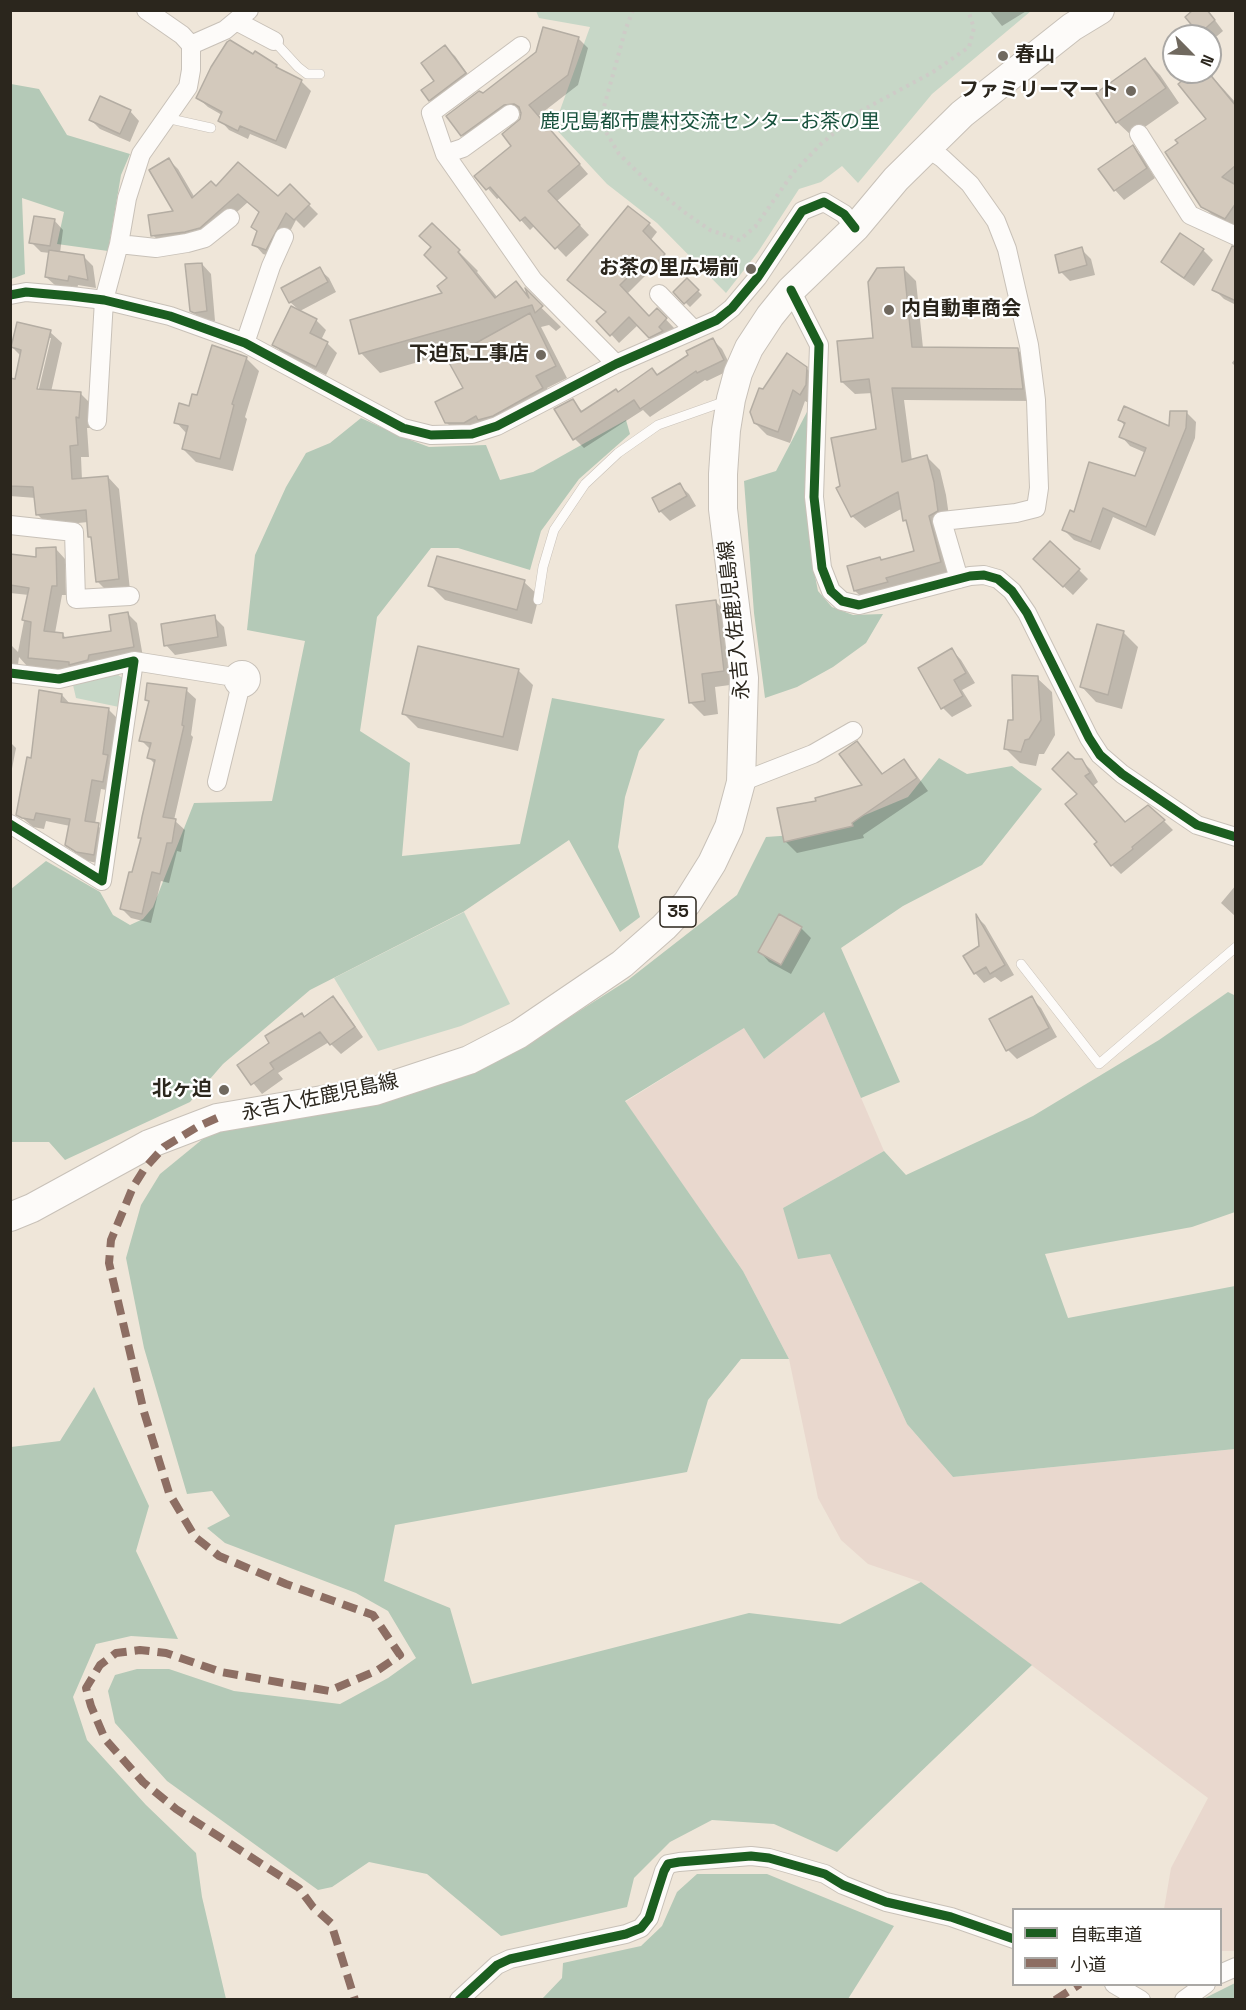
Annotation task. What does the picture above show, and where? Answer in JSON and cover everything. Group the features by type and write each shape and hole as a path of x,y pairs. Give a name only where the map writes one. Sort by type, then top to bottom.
{"main road":[{"name":"永吉入佐鹿児島線","path":"10,1217 32,1208 149,1144 217,1118 375,1091 469,1060 519,1034 622,964 687,903 712,863 724,836 741,782 744,678 723,509 726,430 731,399 738,372 749,348 770,316 791,291 855,228 896,179 962,114 1049,44 1100,10"}],"street":[{"path":"97,421 104,300 119,244 127,198 141,154 188,87 191,70 191,45 182,35 146,10"},
{"path":"191,45 225,30 243,16 274,40"},
{"path":"521,46 431,113 445,153 533,280 616,364"},
{"path":"445,153 463,148 510,114"},
{"path":"1139,134 1190,215 1236,236"},
{"path":"927,148 942,158 970,184 996,221 1007,249 1029,345 1036,400 1039,488 1036,508 1016,513 942,521 958,579"},
{"path":"10,295 26,292 104,300 170,316 245,343 328,386 387,421 415,432 431,435 472,434 497,426 616,364 717,320 732,308 758,277 802,211 824,202 844,214 855,228"},
{"path":"119,244 156,248 187,243 205,238 230,218"},
{"path":"245,343 271,266 284,237"},
{"path":"791,291 819,345 814,497 822,568 831,591 843,601 859,604 958,579 984,575 998,579 1012,591 1037,631 1079,719 1100,755 1122,774 1197,825 1236,837"},
{"path":"659,294 694,330"},
{"path":"10,525 74,532 76,599 130,596"},
{"path":"10,673 58,679 134,661 237,682 217,782"},
{"path":"10,824 102,881 134,661"},
{"path":"741,782 813,754 853,731"},
{"path":"459,2000 497,1965 510,1959 626,1934 641,1928 649,1918 663,1871 668,1864 679,1862 751,1856 769,1858 825,1874 843,1885 886,1902 951,1917 1012,1939"},
{"path":"1222,1974 1236,1967"},
{"path":"1116,1986 1141,2000"},
{"path":"1184,2000 1203,1986"}],"lane":[{"path":"274,40 307,74 320,74"},
{"path":"166,118 211,128"},
{"path":"538,600 543,567 554,530 585,484 618,453 658,425 731,399"},
{"path":"1021,964 1099,1064 1236,947"}],"path":[{"path":"633,10 602,114 606,132 619,154 651,185 684,212 710,230 739,240 755,227 793,173 822,143 861,111 933,72 969,46 974,28 968,10"}],"shaded area":[{"path":"824,1012 884,1151 783,1208 830,1254 907,1424 953,1477 1235,1449 1235,1951 1222,1951 1222,1908 1164,1908 1171,1868 1208,1798 921,1582 868,1564 841,1540 818,1498 789,1359 743,1271 625,1102 745,1027 764,1059"}],"green space":[{"name":"鹿児島都市農村交流センターお茶の里","path":"536,11 1031,11 932,94 858,183 842,166 821,182 799,189 758,252 726,293 657,223 607,184 554,127 590,27 539,18"},
{"path":"11,84 39,89 67,135 130,154 121,175 108,251 57,244 64,212 22,198 25,274 11,279"},
{"path":"808,410 807,483 812,561 818,591 832,607 853,615 883,614 866,643 833,667 797,687 765,698 754,613 744,481 776,471"},
{"path":"361,418 429,447 486,445 500,480 533,472 626,420 630,434 579,479 541,531 530,570 458,548 431,548 377,617 360,731 410,763 402,856 520,844 552,698 665,719 639,751 625,797 618,847 640,917 620,932 569,840 463,912 310,990 223,1064 190,1102 65,1160 49,1142 11,1142 11,889 46,861 100,892 113,915 130,925 143,919 153,907 194,803 272,801 305,641 247,630 255,555 286,487 306,453 330,443"},
{"path":"114,672 124,679 119,707 76,698 73,685"},
{"path":"939,758 967,774 1012,766 1042,789 982,865 903,906 841,948 900,1082 861,1098 824,1012 764,1059 744,1028 625,1101 743,1271 789,1359 741,1359 708,1400 687,1472 395,1525 384,1581 450,1608 472,1684 749,1613 840,1624 921,1582 1032,1665 837,1852 774,1824 712,1820 670,1842 634,1878 627,1907 501,1936 427,1874 369,1862 332,1887 318,1890 167,1781 115,1723 108,1691 115,1675 137,1669 169,1669 234,1691 340,1704 388,1678 416,1658 388,1611 356,1593 225,1543 207,1528 230,1516 212,1491 187,1494 144,1348 126,1258 141,1205 160,1174 204,1138 217,1132 510,1055 628,980 737,895 766,837 822,833 908,797"},
{"path":"464,912 510,1004 461,1026 378,1051 334,978"},
{"path":"1228,992 1236,996 1235,1212 1192,1227 1045,1254 1068,1318 1235,1286 1235,1449 953,1477 907,1424 830,1254 798,1259 783,1208 884,1151 906,1175 1033,1116 1159,1040"},
{"path":"94,1387 149,1506 136,1551 178,1639 131,1636 96,1644 73,1697 87,1740 146,1805 196,1853 202,1897 226,1999 11,1999 11,1447 60,1441"},
{"path":"697,1874 767,1874 894,1926 848,1999 542,1999 562,1978 563,1963 641,1946 662,1926 677,1892"},
{"path":"1235,1983 1235,1999 1203,1999"}],"building":[{"path":"1193,10 1207,10 1215,20 1210,24 1191,24 1185,17"},
{"path":"543,27 579,37 568,75 529,105 580,164 548,191 580,225 555,249 525,217 520,221 490,187 486,190 474,176 511,146 502,134 520,119 519,107 514,104 504,105 461,136 446,116 479,91 483,93 536,52"},
{"path":"230,40 253,54 255,51 277,65 276,67 302,80 276,141 240,126 238,131 218,121 222,112 196,98 211,67"},
{"path":"445,45 466,73 429,101 421,90 434,81 421,63"},
{"name":"ファミリーマート","path":"1145,58 1166,88 1116,123 1096,93"},
{"path":"1178,84 1218,84 1236,106 1236,165 1222,177 1236,185 1236,203 1225,219 1201,207 1165,152 1178,143 1175,140 1206,119"},
{"path":"100,96 131,110 120,134 89,120"},
{"path":"1133,145 1147,168 1114,191 1098,169"},
{"path":"169,158 192,198 211,181 216,186 238,162 278,196 290,184 310,204 294,220 286,213 266,250 252,245 257,231 251,227 259,212 238,194 200,228 151,236 148,215 173,211 149,170"},
{"path":"628,206 650,223 643,231 665,254 652,267 645,260 620,285 649,316 657,308 667,318 659,327 663,331 649,338 629,317 610,336 596,321 606,312 567,280"},
{"path":"34,216 55,219 50,246 29,243"},
{"path":"432,223 460,250 458,252 495,298 516,281 529,298 525,288 543,306 535,313 532,305 359,354 350,320 442,293 437,286 447,278 424,255 431,247 419,236"},
{"path":"1180,233 1204,249 1184,278 1161,262"},
{"path":"1232,246 1236,247 1236,301 1212,290"},
{"path":"1082,247 1087,265 1059,273 1055,255"},
{"path":"49,250 84,255 88,280 69,276 68,281 45,277"},
{"path":"202,263 207,311 194,313 190,311 185,264"},
{"path":"320,267 328,282 289,303 281,288"},
{"path":"904,267 912,347 1018,348 1023,389 892,388 902,462 927,455 938,511 929,516 941,562 886,578 888,582 854,591 847,566 914,551 906,520 903,521 898,492 851,517 836,488 840,486 831,438 876,429 869,379 841,382 837,341 873,338 868,282 877,268"},
{"path":"687,278 699,290 684,304 673,292"},
{"path":"291,306 317,319 310,333 328,342 316,367 272,345"},
{"path":"530,313 556,366 536,376 543,388 493,416 478,420 476,416 464,423 445,423 435,402 463,388 447,359"},
{"path":"17,322 51,330 37,389 81,392 79,418 76,417 78,445 70,446 72,479 108,476 119,579 96,582 86,510 36,515 33,487 10,486 10,378 15,379 21,350 11,347"},
{"path":"713,338 724,360 697,373 696,371 640,409 634,400 573,440 554,409 573,399 581,412 616,389 618,392 652,368 657,375 688,355 686,351"},
{"path":"212,345 247,357 232,404 234,405 220,459 182,449 188,426 174,423 179,403 189,406 192,394 197,395"},
{"path":"787,353 807,367 806,385 800,395 793,390 778,432 754,423 750,412 759,388 763,389"},
{"path":"1124,406 1169,426 1170,411 1187,411 1186,428 1146,527 1103,508 1091,542 1062,530 1070,510 1074,512 1089,462 1135,476 1146,448 1119,437 1125,423 1118,420"},
{"path":"680,483 687,496 659,512 652,498"},
{"path":"1050,541 1080,569 1063,587 1033,559"},
{"path":"56,547 57,586 52,586 44,631 63,633 63,638 111,631 109,615 128,612 134,647 89,655 88,660 69,665 69,662 28,658 31,622 22,620 29,588 10,585 10,554 36,557 36,548"},
{"path":"437,556 525,580 517,610 428,586"},
{"path":"716,600 724,671 702,674 705,701 689,703 676,605"},
{"path":"215,615 218,637 164,646 161,624"},
{"path":"1097,624 1124,631 1108,695 1080,687"},
{"path":"418,646 519,669 503,737 402,714"},
{"path":"952,648 966,673 954,680 963,696 941,709 918,668"},
{"path":"1012,675 1038,676 1041,720 1029,739 1025,740 1021,752 1004,749 1008,720 1013,720"},
{"path":"147,683 187,688 182,725 184,726 163,817 176,819 172,843 167,843 160,874 152,872 142,914 120,909 129,872 132,872 141,838 138,838 155,760 147,758 151,743 139,741 149,701 145,700"},
{"path":"39,690 62,694 61,702 109,708 103,754 108,755 103,782 92,780 85,821 99,823 94,855 76,852 65,845 70,819 36,813 34,820 16,815 27,757 31,758"},
{"path":"857,741 882,774 904,759 917,778 852,823 853,826 784,842 777,808 816,801 815,798 862,785 839,754"},
{"path":"1068,752 1075,759 1082,759 1090,773 1085,776 1125,822 1148,805 1165,820 1111,866 1094,844 1097,842 1065,804 1077,794 1052,769"},
{"path":"779,914 802,927 781,965 758,952"},
{"path":"976,914 1005,965 990,974 986,967 974,974 963,956 979,946"},
{"path":"333,996 355,1027 330,1045 320,1032 270,1063 274,1069 251,1085 237,1065 269,1043 265,1036 302,1013 304,1017"},
{"path":"1032,996 1049,1028 1006,1051 989,1019"}],"marked path":[{"path":"217,1118 164,1147 145,1168 133,1187 111,1240 109,1263 144,1412 169,1493 195,1537 219,1556 286,1584 373,1615 400,1655 378,1670 329,1691 221,1672 166,1653 140,1650 116,1653 100,1665 86,1688 105,1739 143,1782 176,1809 299,1888 313,1907 331,1923 355,2000"},
{"path":"1055,2000 1077,1986"}],"cycle path":[{"path":"10,295 26,292 104,300 170,316 245,343 403,428 431,435 472,434 497,426 616,364 717,320 732,308 758,277 802,211 824,202 844,214 855,228"},
{"path":"791,290 819,345 814,497 822,568 831,591 842,601 859,605 970,576 984,575 998,579 1012,591 1027,613 1089,738 1100,755 1122,774 1197,825 1236,837"},
{"path":"10,673 59,679 134,661 102,881 10,824"},
{"path":"459,2000 497,1965 510,1959 626,1934 641,1928 649,1918 668,1864 679,1862 751,1856 769,1858 825,1874 843,1885 886,1902 951,1917 1012,1938"}],"place":[{"name":"春山","path":"1003,56"},
{"name":"ファミリーマート","path":"1131,91"},
{"name":"お茶の里広場前","path":"751,269"},
{"name":"内自動車商会","path":"889,310"},
{"name":"下迫瓦工事店","path":"541,355"},
{"name":"北ヶ迫","path":"224,1090"}]}
